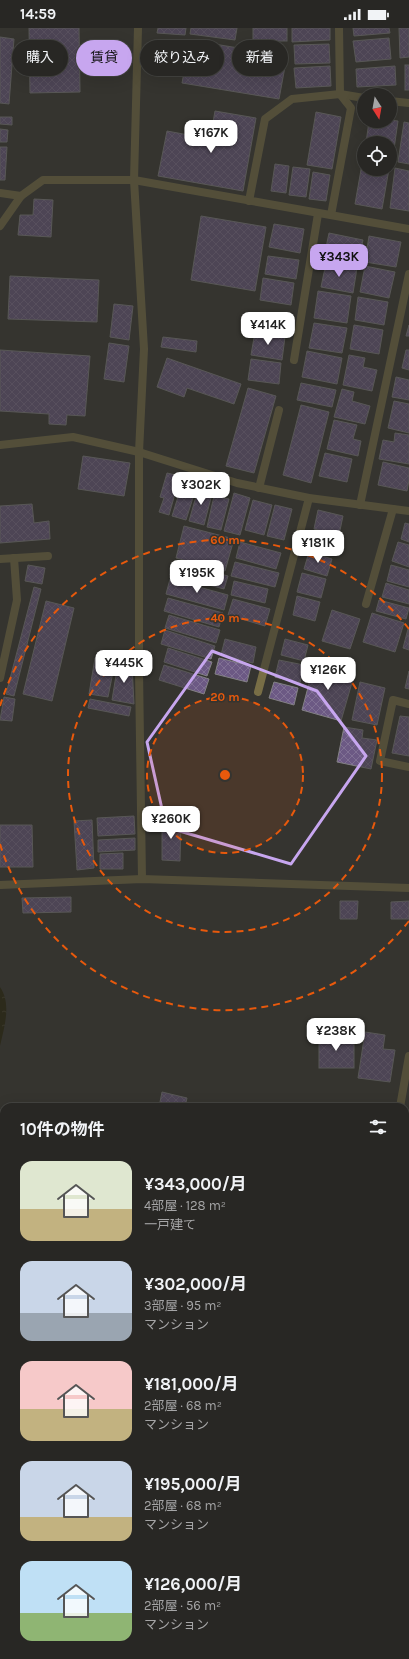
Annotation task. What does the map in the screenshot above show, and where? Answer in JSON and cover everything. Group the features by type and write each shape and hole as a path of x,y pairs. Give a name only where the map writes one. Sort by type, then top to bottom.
{"street":[{"path":"138,28 134,180 144,349 139,452 139,671 142,879"},
{"path":"331,215 351,108 340,94 339,28"},
{"path":"249,201 265,119 292,99 340,94 357,97"},
{"path":"397,103 409,104"},
{"path":"0,226 21,196 43,180 134,180 409,229"},
{"path":"0,194 21,196"},
{"path":"294,360 318,214"},
{"path":"360,505 409,274"},
{"path":"259,488 280,410"},
{"path":"0,445 73,437 139,452 237,484 309,498 409,512"},
{"path":"258,692 309,498"},
{"path":"366,604 393,509"},
{"path":"0,560 48,556"},
{"path":"0,678 17,600 14,558"},
{"path":"409,704 393,700 380,761 409,767"},
{"path":"0,885 142,879 409,888"},
{"path":"401,1103 409,1056"}],"highlighted area":[{"path":"212,651 317,691 366,756 291,864 166,827 147,742"}],"water":[{"path":"0,987 6,1001 6,1016 0,1046"}],"building":[{"path":"29,28 79,28 79,40 76,40 76,76 80,76 80,92 30,93 30,76 68,76 68,40 29,40"},
{"path":"158,28 186,28 185,35 157,33"},
{"path":"191,28 237,28 235,40 190,34"},
{"path":"253,28 287,28 287,40 253,40"},
{"path":"292,28 330,28 330,40 292,42"},
{"path":"353,28 389,28 390,33 354,36"},
{"path":"399,28 409,28 409,57 400,58"},
{"path":"0,37 14,39 12,40 9,104 0,103"},
{"path":"389,38 391,59 356,62 353,41"},
{"path":"329,44 330,63 295,64 294,45"},
{"path":"224,46 232,47 232,76 283,76 279,99 182,83 183,76 224,76"},
{"path":"405,65 409,65 409,90 405,90"},
{"path":"330,66 331,86 296,88 294,68"},
{"path":"395,66 396,85 357,87 356,69"},
{"path":"215,111 256,118 243,191 158,176 167,131 210,139"},
{"path":"316,112 341,117 332,169 307,165"},
{"path":"0,117 12,117 12,125 0,124"},
{"path":"404,122 409,123 409,164 398,162"},
{"path":"368,128 397,128 396,136 367,136"},
{"path":"0,129 8,130 7,142 0,142"},
{"path":"0,147 7,147 5,180 0,180"},
{"path":"275,164 289,166 286,193 271,191"},
{"path":"293,167 310,169 306,197 289,195"},
{"path":"397,168 409,171 409,211 390,208 394,176 397,176"},
{"path":"313,172 330,175 326,201 309,199"},
{"path":"360,176 388,176 382,209 355,204"},
{"path":"34,199 53,200 51,237 18,235 20,215 33,215"},
{"path":"201,216 266,227 255,291 191,280"},
{"path":"274,224 304,229 300,253 269,247"},
{"path":"329,233 363,240 358,263 324,257"},
{"path":"369,236 401,242 396,267 365,262"},
{"path":"268,256 299,260 296,279 265,274"},
{"path":"326,263 357,268 353,293 321,287"},
{"path":"365,266 395,272 389,298 360,292"},
{"path":"10,276 99,280 97,322 8,319"},
{"path":"263,278 294,283 291,305 260,300"},
{"path":"318,291 351,296 347,323 314,318"},
{"path":"358,297 388,302 384,325 355,320"},
{"path":"114,304 133,306 129,340 110,337"},
{"path":"314,323 347,328 342,353 309,348"},
{"path":"354,325 383,330 379,354 350,349"},
{"path":"409,325 409,336 406,336"},
{"path":"255,332 285,337 282,360 251,355"},
{"path":"163,337 197,341 196,352 161,347"},
{"path":"109,343 129,346 124,382 104,379"},
{"path":"0,350 90,356 85,416 67,415 66,425 49,424 49,414 0,411"},
{"path":"406,350 409,350 409,370 402,368"},
{"path":"307,351 342,358 337,384 302,377"},
{"path":"349,355 365,358 363,367 377,370 372,391 343,385"},
{"path":"167,358 241,384 234,404 187,388 184,397 157,387"},
{"path":"251,359 281,363 279,384 248,380"},
{"path":"396,377 409,380 409,400 392,397"},
{"path":"301,383 336,390 332,407 297,400"},
{"path":"248,388 276,396 254,473 226,466"},
{"path":"342,389 354,392 352,401 370,406 365,424 334,417"},
{"path":"394,401 409,404 409,433 388,428"},
{"path":"301,405 329,412 311,483 283,475"},
{"path":"334,420 357,425 353,439 361,441 358,456 327,449"},
{"path":"395,433 409,435 409,464 379,459 383,440 394,442"},
{"path":"325,453 352,459 347,482 319,476"},
{"path":"83,456 130,463 124,496 78,489"},
{"path":"383,462 409,468 407,491 378,485"},
{"path":"167,473 180,476 169,515 159,512 164,498 160,497"},
{"path":"183,481 197,485 186,520 172,516"},
{"path":"199,486 213,490 204,525 189,521"},
{"path":"234,493 250,498 240,535 224,531"},
{"path":"214,496 229,499 221,530 207,527"},
{"path":"253,500 272,505 264,535 245,530"},
{"path":"32,504 34,523 49,521 50,539 0,543 0,506"},
{"path":"275,505 292,509 284,540 267,536"},
{"path":"318,510 343,516 339,535 314,529"},
{"path":"405,523 409,524 409,542 401,539"},
{"path":"184,526 234,539 225,571 176,558"},
{"path":"314,531 337,538 333,554 309,548"},
{"path":"240,542 281,553 276,569 236,558"},
{"path":"398,542 409,545 409,567 392,561"},
{"path":"309,552 332,559 327,576 304,569"},
{"path":"174,561 228,576 224,589 170,575"},
{"path":"235,562 279,573 275,587 231,576"},
{"path":"28,565 45,568 42,584 25,581"},
{"path":"391,565 409,570 409,587 387,581"},
{"path":"302,573 326,579 321,598 297,592"},
{"path":"170,579 228,595 224,610 166,594"},
{"path":"234,581 268,589 265,603 231,595"},
{"path":"386,583 409,590 409,604 382,597"},
{"path":"34,587 41,589 14,696 6,694"},
{"path":"297,596 320,602 315,621 293,615"},
{"path":"168,598 223,613 219,627 164,611"},
{"path":"233,599 270,609 265,626 228,615"},
{"path":"379,600 409,608 406,619 376,611"},
{"path":"46,601 74,608 52,701 23,694"},
{"path":"332,610 360,619 350,649 322,641"},
{"path":"372,613 404,623 395,652 363,642"},
{"path":"169,615 220,630 216,643 165,628"},
{"path":"409,629 409,650 403,648"},
{"path":"165,630 215,646 211,659 161,644"},
{"path":"225,639 256,647 253,663 221,655"},
{"path":"285,639 308,645 304,661 281,655"},
{"path":"168,648 212,662 207,676 164,662"},
{"path":"95,658 115,662 108,697 89,694"},
{"path":"219,658 251,666 247,682 215,674"},
{"path":"279,660 304,665 300,683 275,677"},
{"path":"315,661 355,672 341,721 302,710"},
{"path":"118,663 132,665 134,704 112,700"},
{"path":"164,665 209,679 204,694 159,680"},
{"path":"409,671 409,689 405,688"},
{"path":"274,682 298,688 294,705 269,698"},
{"path":"360,682 385,688 377,725 352,720"},
{"path":"4,697 15,699 12,721 0,720"},
{"path":"90,699 131,707 129,716 88,708"},
{"path":"400,716 409,717 409,756 392,753"},
{"path":"344,727 363,730 362,738 377,740 371,769 337,762"},
{"path":"134,816 135,834 98,836 97,818"},
{"path":"162,819 181,819 180,861 162,860"},
{"path":"92,820 94,868 77,870 74,821"},
{"path":"0,825 32,825 33,867 0,867"},
{"path":"135,838 135,850 98,852 98,840"},
{"path":"123,853 123,869 100,869 100,854"},
{"path":"71,897 71,912 23,913 22,898"},
{"path":"340,901 358,901 357,919 340,919"},
{"path":"409,901 409,919 391,919 391,902"},
{"path":"365,1032 385,1035 383,1049 395,1050 390,1082 358,1078"},
{"path":"319,1037 354,1037 354,1068 319,1068"},
{"path":"162,1092 187,1098 186,1103 160,1103"}]}
